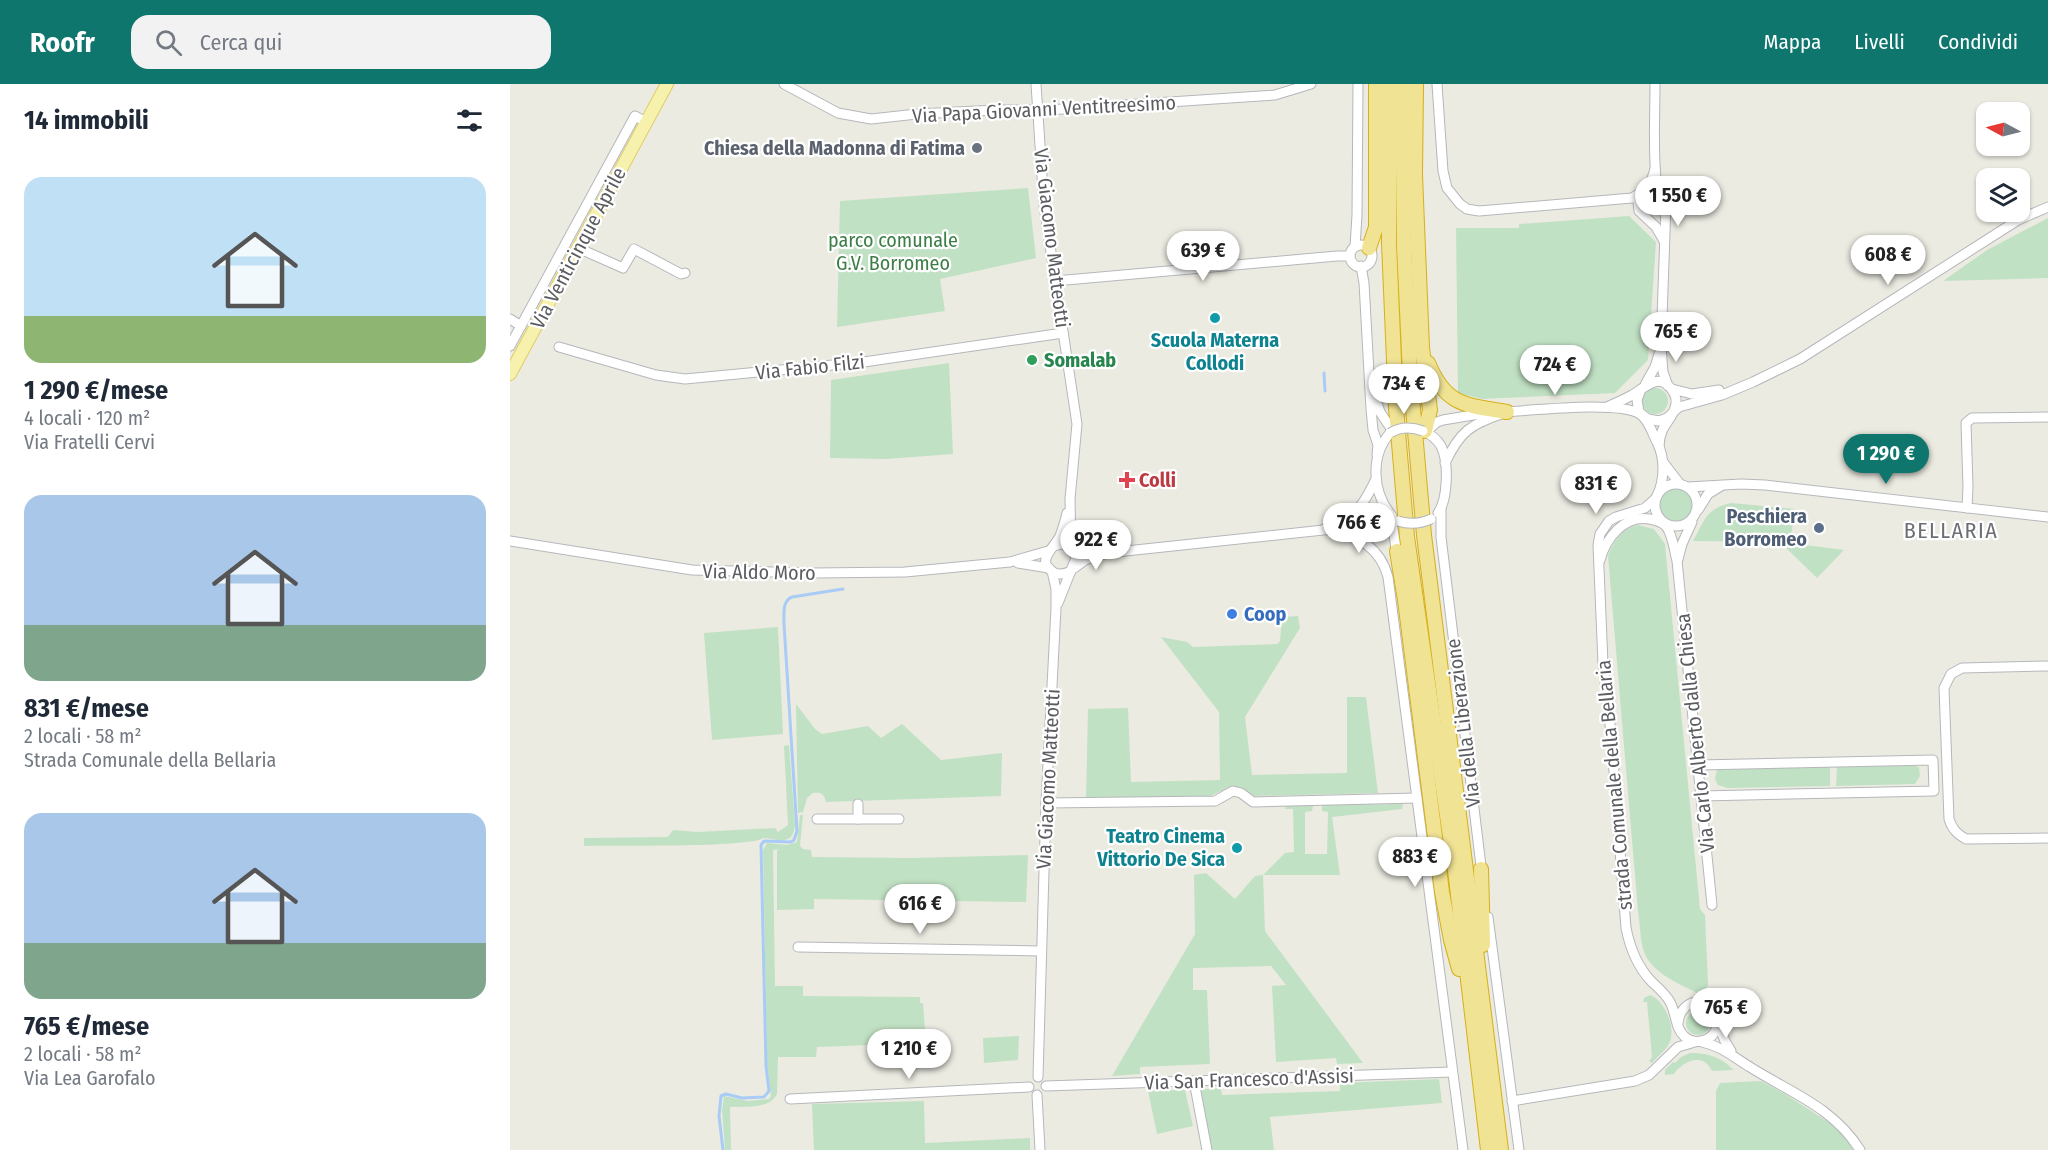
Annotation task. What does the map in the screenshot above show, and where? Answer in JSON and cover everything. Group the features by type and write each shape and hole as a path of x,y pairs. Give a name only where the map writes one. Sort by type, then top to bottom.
{"highway":[{"path":"1360,249 1376,227 1376,84"},
{"path":"1389,84 1389,243 1396,408 1407,537 1456,879 1488,1150"},
{"path":"1402,84 1404,246 1409,362 1424,535 1501,1150"},
{"path":"1416,84 1415,175 1422,348 1430,410 1425,431"},
{"path":"1422,348 1434,378 1456,400 1464,404 1507,412"},
{"path":"1397,551 1442,892 1451,940 1470,1006"},
{"path":"1481,869 1483,945 1495,1059 1497,1124"}],"main road":[{"name":"Via Venticinque Aprile","path":"510,374 667,84"}],"street":[{"name":"Via Papa Giovanni Ventitreesimo","path":"784,84 831,110 863,118 1275,95 1311,84"},
{"name":"Via Giacomo Matteotti","path":"1036,84 1043,192 1077,424 1070,499 1072,547"},
{"path":"1356,84 1357,214 1360,249 1355,264 1364,265"},
{"path":"1437,84 1443,174 1447,189 1467,209 1479,211 1610,201 1632,198 1645,192 1660,193"},
{"path":"1655,84 1655,168 1660,193 1665,201 1661,346 1663,372 1676,401 1662,430 1659,446"},
{"name":"Via Venticinque Aprile","path":"510,346 635,116 646,122"},
{"path":"1655,168 1652,182 1638,202 1642,214 1659,230 1665,243"},
{"path":"1610,201 1624,203 1654,219 1665,210"},
{"path":"1425,431 1437,422 1474,413 1605,407 1632,411 1651,420 1666,419 1679,407 1722,395 1770,375 1800,359 2018,220 2048,207"},
{"path":"578,248 623,268 634,249 681,274 685,273"},
{"path":"1055,281 1337,256 1360,249 1371,256 1364,265 1364,283 1372,423 1378,443 1377,478 1380,495 1393,517 1397,551 1389,586"},
{"path":"510,319 522,326"},
{"name":"Via Fabio Filzi","path":"559,347 656,375 685,379 864,362 1063,333"},
{"path":"1661,346 1655,367 1637,396 1637,404 1659,446 1663,462 1656,513 1660,520 1668,525 1675,527 1684,525 1696,514 1708,494 1723,485"},
{"path":"1605,407 1630,397 1655,382 1692,394 1737,388"},
{"path":"1371,383 1380,412 1393,430"},
{"path":"1445,463 1460,435 1467,429 1484,419 1507,412"},
{"path":"1966,508 1968,487 1966,423 1972,418 2048,417"},
{"path":"1107,553 1062,544 1051,548 1046,559 1050,570 1062,574 1085,560 1107,553 1346,527 1393,517 1408,524 1416,524 1431,519 1441,509 1446,491 1445,463 1441,446 1434,438 1425,431 1411,428 1393,430 1377,455"},
{"path":"1663,462 1697,499 1696,514"},
{"path":"1324,529 1357,511 1365,502 1377,478"},
{"path":"1599,566 1598,541 1607,523 1616,517 1645,508 1667,486 1773,486 2048,518"},
{"name":"Via Giacomo Matteotti","path":"1051,548 1062,530 1070,499"},
{"name":"Via della Liberazione","path":"1441,509 1441,537 1481,869 1519,1150"},
{"name":"Via Carlo Alberto dalla Chiesa","path":"1677,561 1696,514"},
{"name":"Via Carlo Alberto dalla Chiesa","path":"1599,566 1610,538 1622,525 1631,520 1644,518 1663,524 1670,536 1677,561 1712,905"},
{"path":"1324,529 1353,536 1369,545 1382,561 1389,586 1463,1150"},
{"name":"Via Aldo Moro","path":"510,541 692,570 814,573 905,572 1010,562 1051,548"},
{"path":"1072,547 1076,558 1072,569"},
{"name":"Via Aldo Moro","path":"1010,562 1050,570"},
{"name":"strada Comunale della Bellaria","path":"1599,566 1603,664 1611,733 1626,928 1637,962 1664,993"},
{"name":"Via Giacomo Matteotti","path":"1056,608 1072,569"},
{"name":"Via Giacomo Matteotti","path":"1038,1077 1046,802 1056,608 1056,589 1050,570"},
{"path":"2047,665 1962,668 1950,674 1944,688 1949,819 1952,827 1966,839 2048,838"},
{"path":"1698,765 1933,760 1934,791 1701,796"},
{"path":"1046,802 1215,801 1233,791 1241,793 1253,802 1417,798"},
{"path":"858,804 858,819"},
{"path":"817,819 899,819"},
{"path":"798,946 1041,951"},
{"path":"1664,993 1680,1000 1707,1004 1712,1007 1725,1041 1734,1056"},
{"path":"1664,993 1671,1003 1678,1026 1685,1037 1719,1046 1831,1115 1843,1126 1860,1150"},
{"path":"1512,1101 1629,1083 1649,1075 1672,1051 1676,1042 1678,1017 1685,1006 1697,1002"},
{"path":"1672,1051 1713,1035 1718,1022"},
{"name":"Via San Francesco d'Assisi","path":"1046,1086 1452,1072"},
{"path":"1038,1077 1043,1079 1046,1086 1044,1092 1037,1095 1029,1087 1031,1080 1038,1077"},
{"path":"1194,1081 1207,1150"},
{"path":"790,1099 1029,1087"},
{"path":"1037,1095 1040,1150"}],"green space":[{"name":"parco comunale G.V. Borromeo","path":"1028,188 1036,258 940,279 945,311 837,327 840,201"},
{"path":"1629,216 1656,242 1648,360 1615,393 1482,399 1458,393 1456,228 1519,228 1519,224"},
{"path":"2048,218 2048,278 1943,281 1987,250"},
{"path":"949,363 953,454 886,459 830,458 831,380"},
{"path":"1655,388 1664,392 1668,401 1664,410 1655,414 1646,410 1642,401 1646,392"},
{"path":"1676,489 1687,494 1692,505 1687,516 1676,521 1665,516 1660,505 1665,494"},
{"path":"1731,503 1795,509 1790,543 1844,550 1817,578 1780,542 1693,541 1703,521 1711,512 1722,505"},
{"path":"1638,525 1654,529 1665,544 1700,909 1705,915 1708,985 1703,996 1660,972 1647,958 1641,940 1608,556 1619,536 1627,529"},
{"path":"1298,616 1300,628 1245,717 1252,775 1347,773 1347,697 1366,697 1378,793 1255,796 1240,787 1230,787 1210,796 1086,798 1088,709 1128,708 1131,782 1220,780 1219,712 1161,637 1187,642 1193,647 1277,644 1280,641 1282,617"},
{"path":"778,627 783,734 712,740 704,633"},
{"path":"796,704 815,729 822,734 868,726 881,738 902,724 941,760 1002,753 1001,796 826,802 822,794 813,793 807,798 803,812 798,813"},
{"path":"789,745 795,825 794,832 788,839 763,838 708,845 584,846 584,838 668,837 673,830 698,832 775,828 778,832 788,825 784,746"},
{"path":"1912,765 1919,767 1920,776 1915,784 1836,786 1837,766"},
{"path":"1830,767 1830,786 1727,788 1718,785 1715,779 1717,770 1722,769"},
{"path":"1403,804 1402,809 1332,817 1340,875 1263,875 1285,853 1294,852 1293,809 1285,809 1286,806 1313,806 1312,811 1305,812 1305,854 1327,854 1328,812 1322,811 1322,805"},
{"path":"800,815 803,815 800,846 811,850 812,857 912,858 1028,855 1026,902 814,899 814,909 777,910 777,850 780,849 773,850 775,986 803,986 803,996 920,997 920,1003 923,1003 926,1043 817,1047 816,1057 778,1057 777,1094 763,1105 730,1107 731,1150 725,1150 722,1110 724,1096 748,1101 769,1099 771,1096 767,1063 763,850 767,843 787,845 797,842"},
{"path":"1206,873 1235,899 1255,876 1263,875 1265,931 1363,1063 1337,1064 1336,1058 1276,1062 1272,986 1286,985 1271,966 1193,968 1193,990 1207,990 1210,1064 1140,1067 1140,1074 1112,1076 1195,934 1194,875"},
{"path":"1650,995 1665,1009 1672,1032 1667,1047 1652,1063 1649,1061 1652,1057 1647,1002 1643,1002 1644,998"},
{"path":"1698,1011 1706,1015 1710,1023 1706,1031 1698,1035 1690,1031 1686,1023 1690,1015"},
{"path":"1019,1036 1018,1060 984,1063 983,1038"},
{"path":"1690,1053 1714,1057 1734,1070 1712,1071 1704,1062 1693,1060 1682,1065 1674,1074 1665,1075 1665,1070 1673,1062 1675,1063"},
{"path":"1439,1079 1442,1103 1270,1117 1274,1150 1212,1150 1201,1092 1203,1089 1221,1088 1222,1095 1340,1091 1340,1083"},
{"path":"1761,1081 1845,1133 1853,1150 1716,1150 1716,1091 1720,1083"},
{"path":"1185,1090 1193,1126 1157,1134 1148,1091"},
{"path":"924,1101 925,1143 1030,1138 1030,1150 814,1150 812,1104"}],"waterway":[{"path":"1324,373 1325,391"},
{"path":"723,1150 719,1116 721,1096 726,1094 742,1098 764,1097 769,1091 766,1066 761,845 764,841 791,842 797,831 784,608 792,597 843,589"}],"place":[{"name":"Chiesa della Madonna di Fatima","path":"977,148"},
{"name":"Scuola Materna Collodi","path":"1215,318"},
{"name":"Somalab","path":"1032,360"},
{"name":"Colli","path":"1127,480"},
{"name":"Peschiera Borromeo","path":"1819,528"},
{"name":"Coop","path":"1232,614"},
{"name":"Teatro Cinema Vittorio De Sica","path":"1237,848"}],"district":[{"name":"BELLARIA","path":"1951,530"}]}
